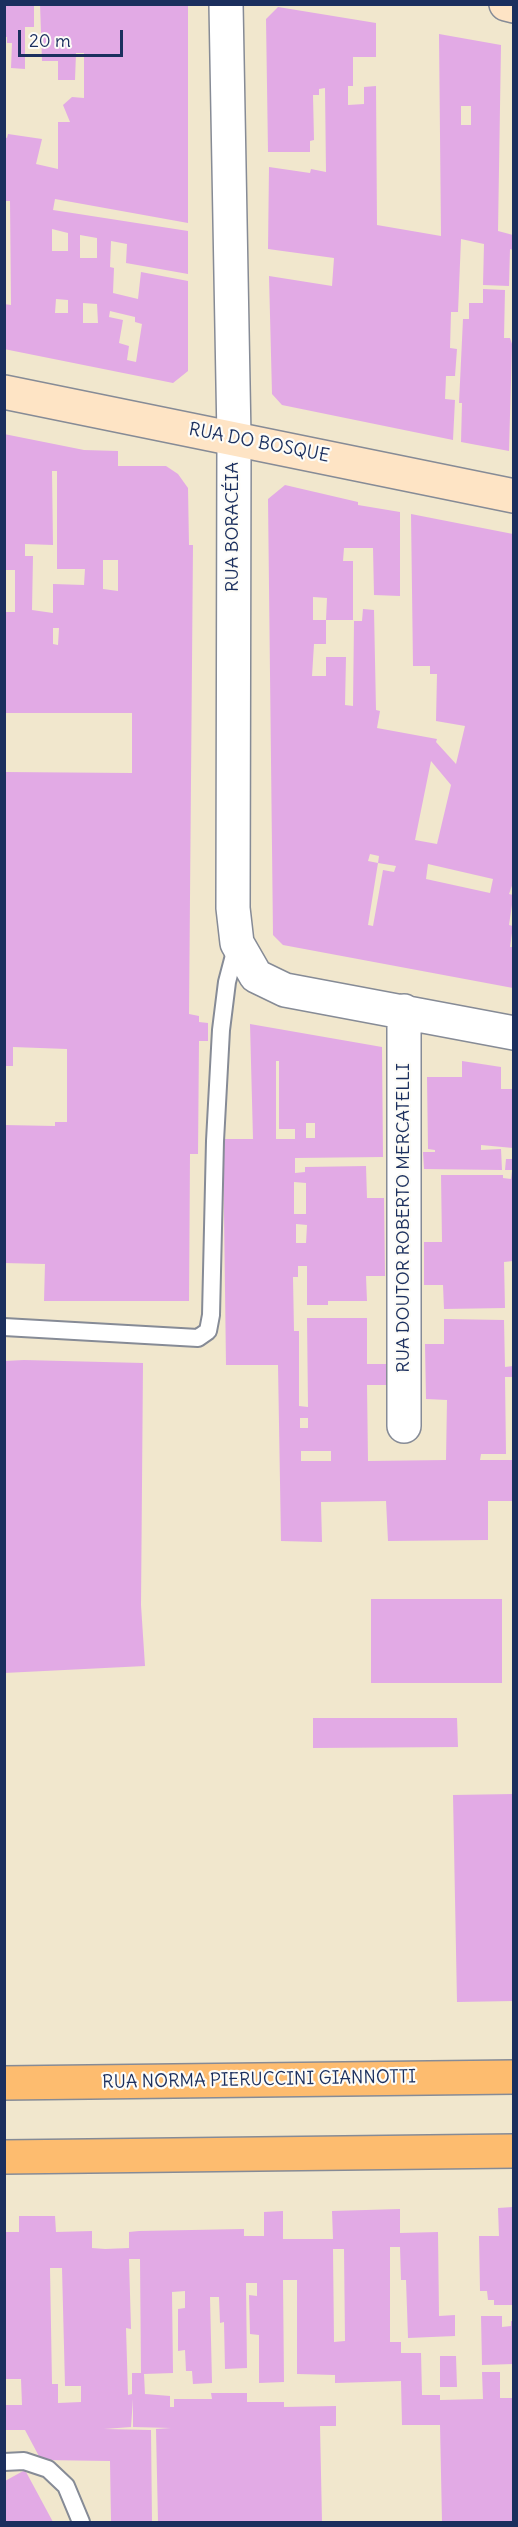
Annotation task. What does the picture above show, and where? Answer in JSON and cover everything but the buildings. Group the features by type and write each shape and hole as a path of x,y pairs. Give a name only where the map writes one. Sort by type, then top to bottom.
{"main road":[{"name":"RUA NORMA PIERUCCINI GIANNOTTI","path":"4,2083 513,2077"},
{"path":"4,2157 513,2151"}],"street":[{"name":"RUA BORACÉIA","path":"226,4 234,438 232,908 237,944 256,976 285,990 513,1033"},
{"path":"506,4 513,6"},
{"name":"RUA DO BOSQUE","path":"4,392 513,496"},
{"name":"RUA DOUTOR ROBERTO MERCATELLI","path":"404,1011 404,1426"}],"lane":[{"path":"4,1327 198,1338 208,1331 212,1315 214,1141 221,1029 227,982 237,944"},
{"path":"4,2462 24,2461 48,2469 66,2486 81,2523"}]}
